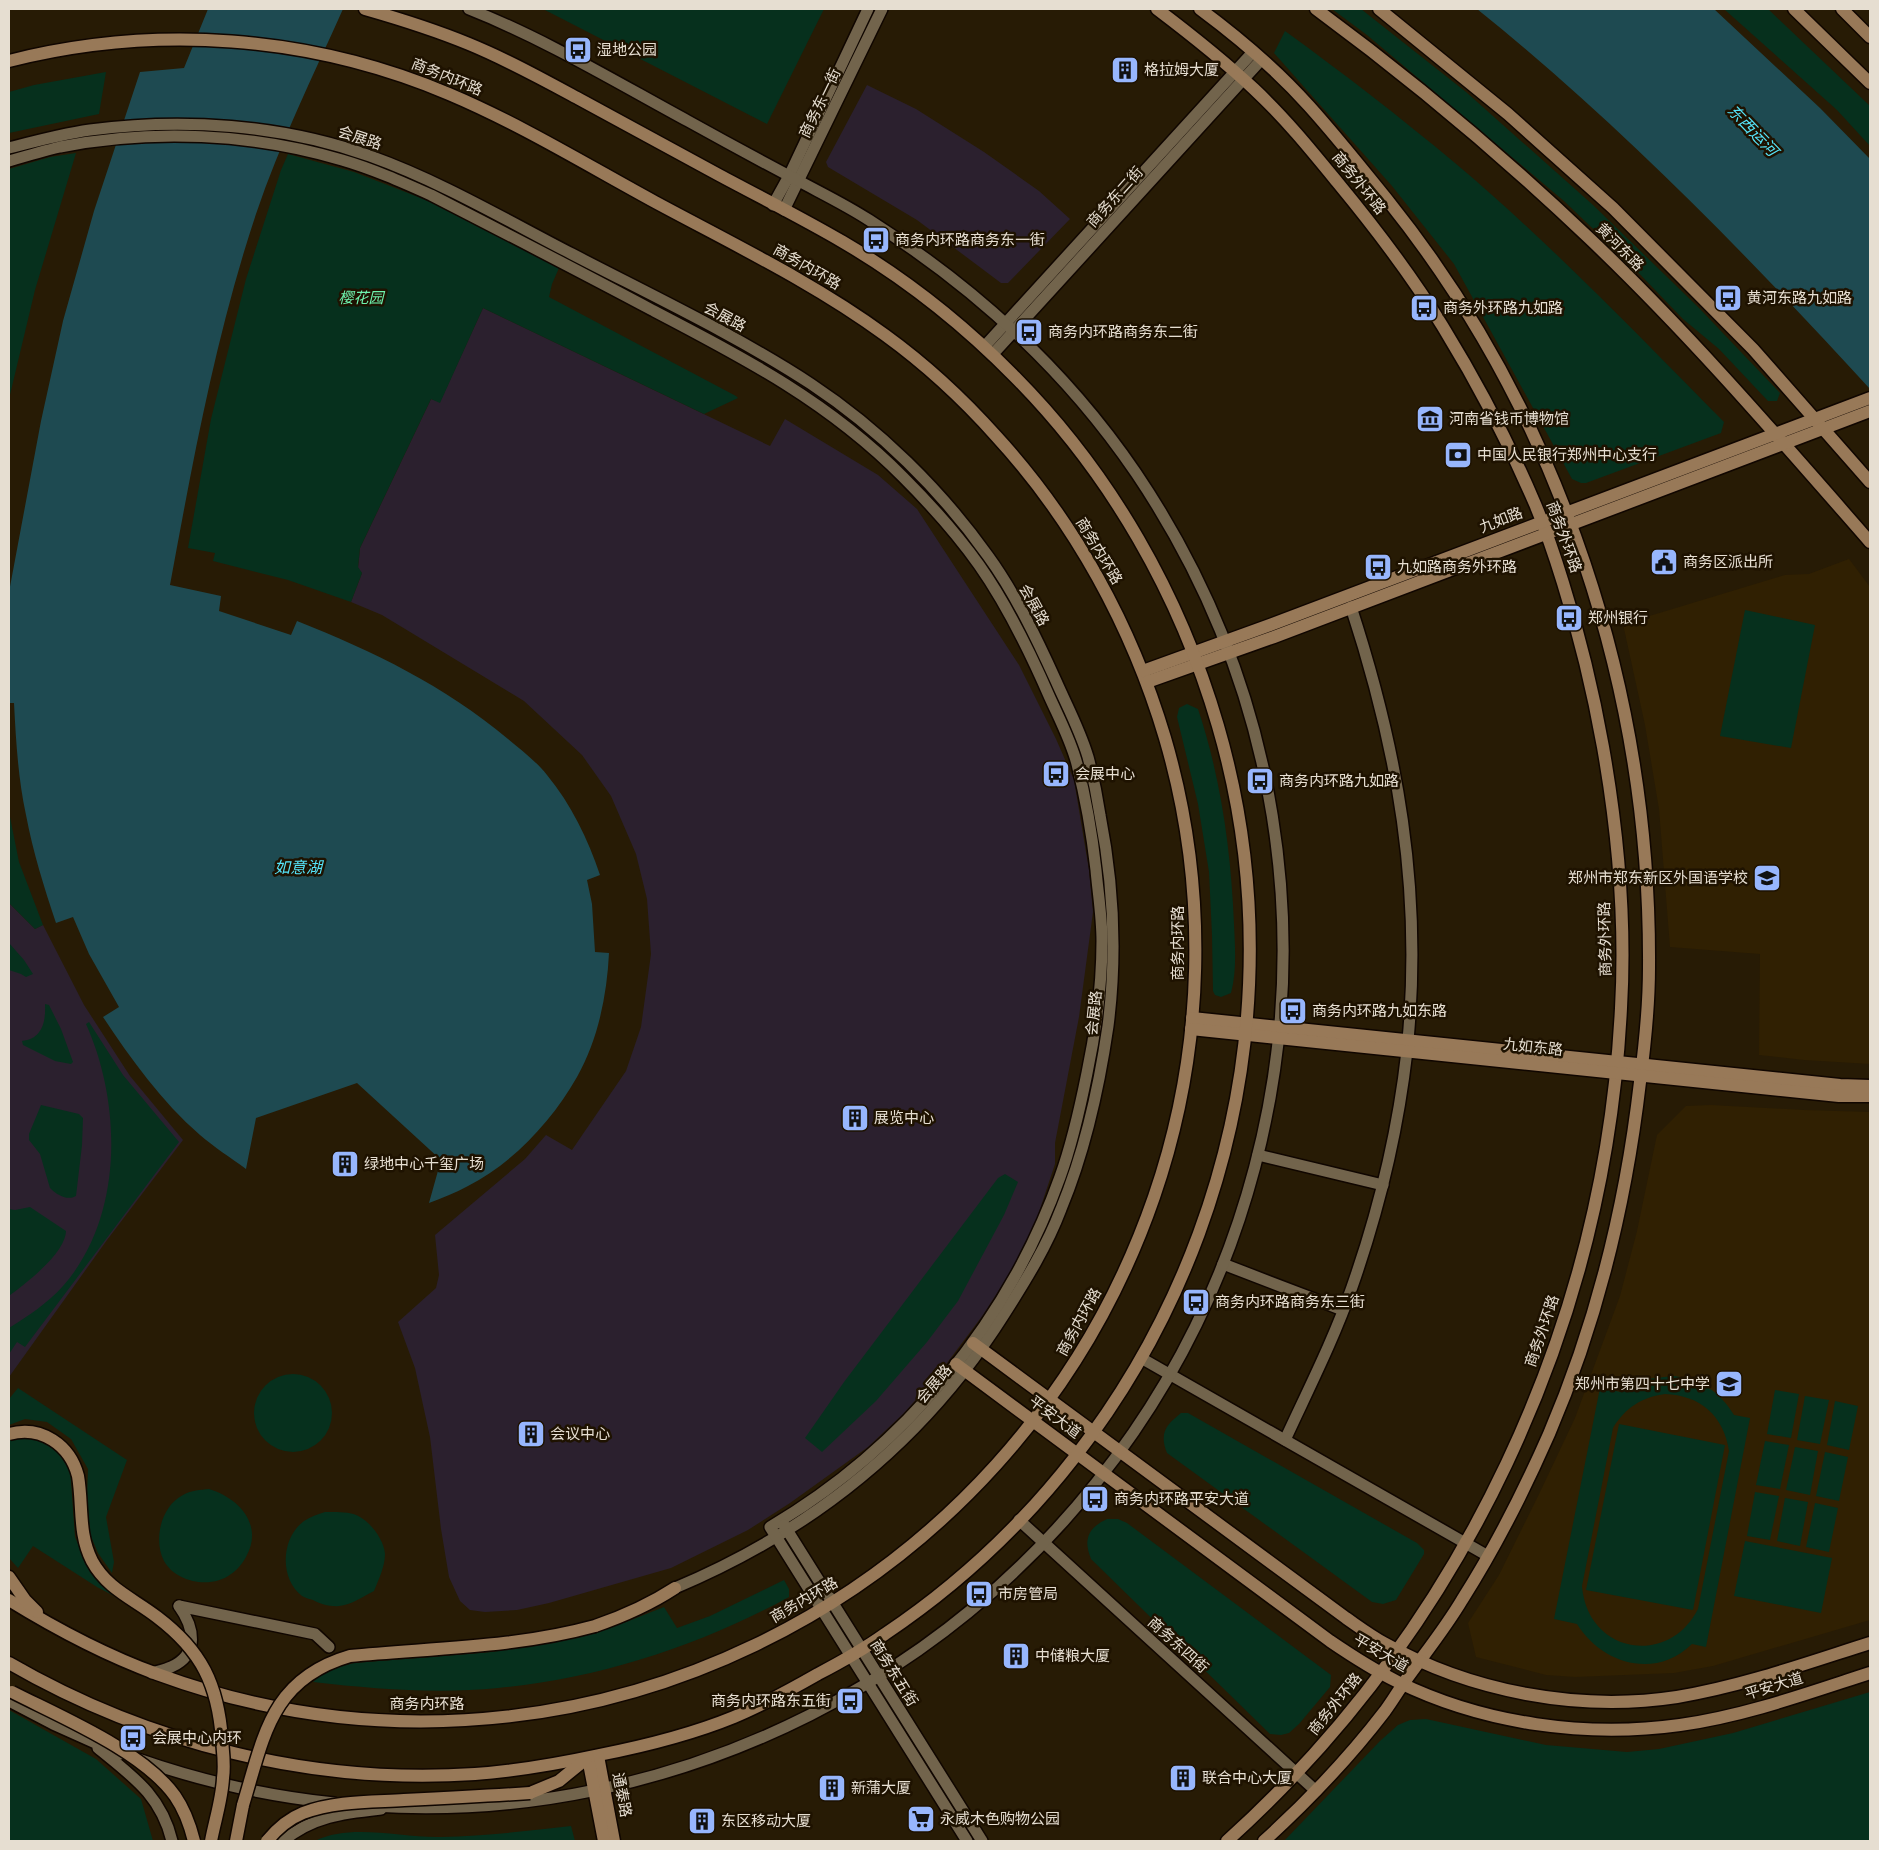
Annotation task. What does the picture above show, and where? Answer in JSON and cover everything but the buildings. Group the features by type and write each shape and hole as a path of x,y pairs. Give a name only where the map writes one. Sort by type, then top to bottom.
{"street":[{"path":"10,1695 88,1740 148,1763 227,1785 305,1800 392,1808 482,1806 549,1799 599,1790 676,1770 747,1745 829,1705 902,1662 963,1616 1011,1574 1043,1543 1088,1493 1104,1474 1148,1412 1204,1309 1223,1264 1251,1184 1275,1068 1282,997 1283,920 1276,838 1257,742 1239,680 1227,647 1183,552 1136,474 1090,412 1062,379 1010,327 941,268 863,216 794,178 550,47 469,9"},
{"name":"商务东一街","path":"794,178 796,158 868,9"},
{"name":"商务东一街","path":"779,207 882,9"},
{"name":"商务外环路","path":"1157,9 1195,38 1239,76 1286,121 1358,206 1413,279 1482,392 1544,527 1573,615 1590,678 1612,806 1622,938 1621,1008 1616,1067 1601,1172 1568,1310 1525,1424 1466,1543 1440,1588 1362,1699 1298,1774 1227,1841"},
{"name":"商务外环路","path":"1200,9 1257,56 1307,104 1385,197 1435,263 1506,380 1545,461 1569,518 1602,616 1624,712 1639,802 1647,892 1648,1011 1635,1128 1622,1200 1592,1317 1549,1434 1488,1556 1462,1602 1388,1708 1316,1791 1264,1841"},
{"name":"黄河东路","path":"1316,9 1406,79 1483,143 1589,238 1698,348 1870,542"},
{"name":"黄河东路","path":"1379,9 1508,114 1613,208 1726,321 1870,482"},
{"path":"1794,9 1870,83"},
{"path":"1842,9 1870,37"},
{"path":"9,1663 67,1695 132,1723 200,1744 270,1761 310,1768 394,1775 461,1775 534,1768 666,1741 725,1720 786,1692 884,1635 942,1591 1019,1520 1063,1472 1120,1394 1156,1331 1182,1277 1220,1175 1244,1054 1249,995 1250,902 1244,842 1225,750 1208,690 1196,658 1154,567 1109,492 1065,432 1038,401 988,351 921,294 846,244 504,60 435,30 368,10"},
{"name":"商务内环路","path":"9,61 76,47 140,40 190,39 258,43 289,48 348,60 417,81 464,100 510,123 794,276 888,337 944,384 998,437 1045,496 1091,566 1120,621 1145,676 1173,764 1190,850 1196,921 1190,1048 1175,1128 1167,1159 1146,1221 1108,1305 1073,1366 1050,1400 1034,1422 980,1483 930,1530 876,1574 828,1606 739,1654 643,1689 592,1702 501,1717 422,1721 318,1714 222,1694 152,1672 91,1646 9,1600"},
{"name":"商务东二街","path":"988,351 1257,56"},
{"name":"会展路","path":"9,148 56,136 111,128 147,125 214,125 306,138 367,155 436,184 748,346 808,382 848,411 883,441 935,492 988,556 1029,625 1045,657 1078,729 1088,759 1105,838 1114,940 1113,970 1104,1050 1094,1103 1074,1177 1060,1213 1034,1266 930,1412 870,1472 834,1500 788,1531 756,1550 675,1588"},
{"name":"会展路","path":"9,161 59,148 106,141 148,137 214,137 302,149 363,166 431,195 742,357 802,393 854,432 901,474 926,500 978,563 1018,630 1066,733 1078,770 1092,840 1102,941 1092,1048 1082,1100 1062,1173 1048,1208 1023,1260 978,1346"},
{"name":"九如路","path":"1145,676 1227,647 1867,406"},
{"name":"九如路","path":"1227,647 1351,607 1544,527"},
{"path":"1285,1440 1343,1310 1371,1230 1383,1185 1402,1088 1408,1045 1412,960 1411,904 1404,830 1388,738 1375,684 1351,607"},
{"name":"九如东路","path":"1192,1024 1616,1067 1839,1096 1870,1096"},
{"name":"九如东路","path":"1642,1070 1870,1086"},
{"path":"1258,1155 1383,1185"},
{"path":"1223,1264 1343,1310"},
{"name":"平安大道","path":"978,1346 1346,1618 1397,1650 1474,1682 1516,1692 1593,1702 1675,1697 1732,1686 1870,1643"},
{"path":"1141,1358 1488,1556"},
{"name":"会展路","path":"770,1527 826,1491 856,1468 961,1368"},
{"name":"平安大道","path":"961,1368 1330,1641 1380,1673 1466,1709 1552,1726 1584,1729 1633,1729 1679,1725 1739,1713 1870,1674"},
{"path":"9,1434 22,1431 41,1434 53,1439 67,1453 76,1467 82,1530 88,1553 95,1566 114,1589 147,1610 180,1636 201,1663 217,1700 224,1758 224,1778 211,1841"},
{"name":"商务东五街","path":"781,1520 828,1606 856,1652 869,1683 967,1841"},
{"name":"商务东四街","path":"1019,1520 1316,1791"},
{"name":"商务东五街","path":"770,1527 828,1606"},
{"path":"9,1577 25,1600 50,1624"},
{"path":"236,1841 243,1805 265,1732 279,1705 290,1690 306,1676 330,1662 350,1656 514,1643 562,1635 625,1616 675,1588"},
{"path":"152,1672 172,1667 190,1649 191,1626 179,1606 315,1634 329,1647"},
{"name":"商务东五街","path":"856,1652 879,1676 982,1841"},
{"path":"10,1695 108,1741 156,1776 174,1795 185,1814 194,1841"},
{"path":"88,1740 143,1785 166,1821 172,1841"},
{"path":"267,1841 287,1822 301,1814 320,1808 360,1802 472,1798 530,1793 559,1781 593,1757"},
{"name":"通泰路","path":"593,1757 599,1790 604,1841"},
{"name":"通泰路","path":"599,1790 614,1841"},
{"path":"283,1841 300,1828 335,1814 392,1808"}],"shaded area":[{"path":"867,85 916,109 984,152 1039,191 1070,219 1008,283 1001,283 917,220 828,167 826,162"},
{"path":"483,308 770,446 785,419 878,475 917,509 1019,665 1074,780 1089,870 1093,912 1079,1017 1055,1143 1055,1164 1035,1224 1015,1265 983,1315 938,1375 903,1414 868,1447 790,1503 748,1530 671,1568 549,1603 517,1610 485,1612 470,1610 460,1601 449,1577 430,1437 415,1368 398,1322 436,1288 439,1275 435,1235 525,1159 546,1135 572,1150 626,1071 641,1027 651,954 647,899 636,854 611,796 582,755 524,701 382,615 351,602 362,573 358,568 360,548 431,399 440,402"},
{"name":"郑州市郑东新区外国语学校","path":"1849,559 1870,587 1870,1064 1759,1055 1760,954 1670,947 1659,809 1645,725 1623,624 1785,575 1809,574"},
{"path":"9,903 35,929 43,925 84,1005 130,1076 183,1140 107,1240 9,1377"},
{"name":"郑州市第四十七中学","path":"1711,1105 1870,1112 1870,1620 1713,1666 1674,1673 1575,1677 1546,1675 1476,1657 1468,1623 1499,1575 1575,1418 1620,1296 1637,1231 1657,1135 1686,1106"}],"green space":[{"path":"543,9 824,9 767,124"},
{"path":"1332,9 1361,9 1466,92 1593,205 1699,308 1780,393 1777,401 1768,401 1719,349 1683,319 1632,266 1564,201 1367,35"},
{"path":"1724,9 1768,9 1870,106 1870,146 1837,110"},
{"path":"1285,31 1413,129 1490,193 1525,225 1592,289 1724,422 1721,433 1586,483 1572,479 1454,264 1392,186 1274,53"},
{"path":"106,72 99,114 9,133 9,92 34,85"},
{"path":"76,153 35,290 9,399 9,169 50,157"},
{"name":"樱花园","path":"288,154 354,172 426,200 559,268 549,297 738,398 704,414 483,308 440,403 431,399 360,548 358,567 362,573 351,602 288,580 213,561 215,553 188,548 211,419 246,279 281,170"},
{"path":"1745,610 1815,625 1791,748 1720,736"},
{"path":"1187,704 1198,709 1206,735 1219,788 1227,842 1233,897 1235,967 1231,993 1221,997 1215,995 1213,991 1209,872 1198,804 1177,717 1179,708"},
{"path":"9,812 19,862 43,925 35,929 9,903"},
{"path":"9,943 33,974 26,977 9,970"},
{"path":"45,1004 49,1005 61,1029 73,1062 71,1064 55,1061 23,1045 22,1041 34,1037 41,1028 45,1017"},
{"path":"89,1022 123,1075 179,1142 25,1347 17,1342 9,1354 9,1328 44,1304 63,1286 83,1258 97,1227 107,1194 111,1159 111,1124 106,1089 98,1055 86,1024"},
{"path":"41,1105 79,1114 83,1118 76,1196 69,1198 62,1196 50,1188 40,1154 29,1140 29,1134"},
{"path":"1005,1174 1018,1182 1004,1215 958,1301 927,1342 876,1401 822,1452 805,1438 844,1382 998,1178"},
{"path":"30,1207 66,1231 64,1240 44,1267 9,1296 9,1209 15,1210"},
{"path":"293,1374 308,1377 325,1391 329,1398 332,1413 329,1428 315,1445 308,1449 293,1452 278,1449 261,1435 257,1428 254,1413 257,1398 271,1381 278,1377"},
{"path":"1674,1376 1693,1380 1716,1393 1734,1415 1750,1418 1706,1647 1692,1644 1677,1655 1662,1662 1646,1664 1630,1662 1615,1657 1600,1649 1577,1624 1554,1619 1600,1388 1621,1392 1646,1379","holes":["1665,1394 1678,1395 1699,1403 1716,1418 1722,1427 1729,1451 1698,1609 1685,1628 1668,1640 1649,1645 1631,1645 1613,1638 1598,1626 1587,1609 1582,1586 1613,1428 1629,1409 1642,1401"]},
{"path":"18,1388 127,1460 106,1517 114,1562 112,1573 98,1553 90,1534 87,1496 88,1469 71,1439 47,1422 25,1419 9,1425 9,1399"},
{"path":"1775,1390 1799,1394 1791,1438 1767,1434"},
{"path":"1805,1396 1829,1400 1820,1444 1797,1440"},
{"path":"1835,1401 1858,1406 1849,1450 1827,1445"},
{"path":"1181,1413 1188,1413 1417,1543 1424,1550 1424,1554 1396,1600 1383,1604 1372,1602 1167,1453 1164,1440 1165,1430"},
{"path":"1619,1424 1725,1445 1693,1610 1586,1590"},
{"path":"25,1436 41,1439 57,1450 70,1468 75,1537 87,1565 114,1596 33,1546 18,1568 9,1558 9,1441"},
{"path":"1765,1441 1789,1445 1780,1489 1756,1485"},
{"path":"1795,1447 1818,1451 1810,1495 1786,1490"},
{"path":"1825,1452 1848,1457 1839,1501 1816,1496"},
{"path":"209,1489 230,1499 245,1514 252,1534 251,1545 243,1562 223,1579 205,1582 185,1579 164,1561 159,1543 161,1524 164,1515 175,1500 196,1490"},
{"path":"1755,1492 1779,1496 1770,1540 1747,1536"},
{"path":"1785,1498 1808,1502 1800,1546 1777,1541"},
{"path":"1815,1503 1838,1508 1829,1552 1806,1547"},
{"path":"325,1512 348,1513 360,1517 376,1532 384,1549 384,1563 374,1591 344,1605 326,1605 302,1596 289,1579 286,1569 287,1547 296,1528 304,1521"},
{"path":"1107,1519 1118,1519 1127,1523 1331,1675 1330,1687 1289,1733 1281,1735 1270,1734 1091,1559 1087,1546 1091,1530"},
{"path":"1745,1541 1832,1558 1821,1613 1734,1596"},
{"path":"784,1580 789,1589 789,1597 721,1630 685,1645 648,1657 574,1677 498,1688 452,1691 382,1689 313,1682 328,1669 354,1663 492,1652 581,1636 626,1622 664,1607 677,1628 710,1616"},
{"path":"1870,1692 1870,1841 1284,1841 1380,1741 1398,1725 1410,1720 1426,1719 1546,1745 1627,1752 1659,1749 1733,1733"},
{"path":"9,1710 96,1759 141,1799 153,1841 9,1841"},
{"path":"571,1826 575,1841 315,1841 344,1833 360,1832 441,1837"}],"water":[{"name":"如意湖","path":"208,9 343,9 297,110 265,188 242,259 217,351 170,585 221,596 219,611 291,635 297,621 407,671 459,702 533,760 556,786 578,822 600,875 587,880 592,904 595,952 609,953 606,985 596,1033 577,1077 556,1109 516,1153 485,1177 429,1203 441,1160 357,1083 256,1118 246,1169 205,1139 186,1122 147,1079 103,1017 119,1007 89,954 73,917 56,923 35,856 23,801 14,703 9,703 9,592 41,421 63,321 94,211 140,72 184,68"},
{"name":"东西运河","path":"1477,9 1714,9 1820,108 1870,159 1870,389 1777,289 1681,192 1581,98"}],"place":[{"name":"湿地公园","path":"578,50"},
{"name":"格拉姆大厦","path":"1125,70"},
{"name":"商务内环路商务东一街","path":"876,240"},
{"name":"黄河东路九如路","path":"1728,298"},
{"name":"商务外环路九如路","path":"1424,308"},
{"name":"商务内环路商务东二街","path":"1029,332"},
{"name":"河南省钱币博物馆","path":"1430,419"},
{"name":"中国人民银行郑州中心支行","path":"1458,455"},
{"name":"商务区派出所","path":"1664,562"},
{"name":"九如路商务外环路","path":"1378,567"},
{"name":"郑州银行","path":"1569,618"},
{"name":"会展中心","path":"1056,774"},
{"name":"商务内环路九如路","path":"1260,781"},
{"name":"郑州市郑东新区外国语学校","path":"1767,878"},
{"name":"商务内环路九如东路","path":"1293,1011"},
{"name":"展览中心","path":"855,1118"},
{"name":"绿地中心千玺广场","path":"345,1164"},
{"name":"商务内环路商务东三街","path":"1196,1302"},
{"name":"郑州市第四十七中学","path":"1729,1384"},
{"name":"会议中心","path":"531,1434"},
{"name":"商务内环路平安大道","path":"1095,1499"},
{"name":"市房管局","path":"979,1594"},
{"name":"中储粮大厦","path":"1016,1656"},
{"name":"商务内环路东五街","path":"850,1701"},
{"name":"会展中心内环","path":"133,1738"},
{"name":"联合中心大厦","path":"1183,1778"},
{"name":"新蒲大厦","path":"832,1788"},
{"name":"永威木色购物公园","path":"921,1819"},
{"name":"东区移动大厦","path":"702,1821"}]}
